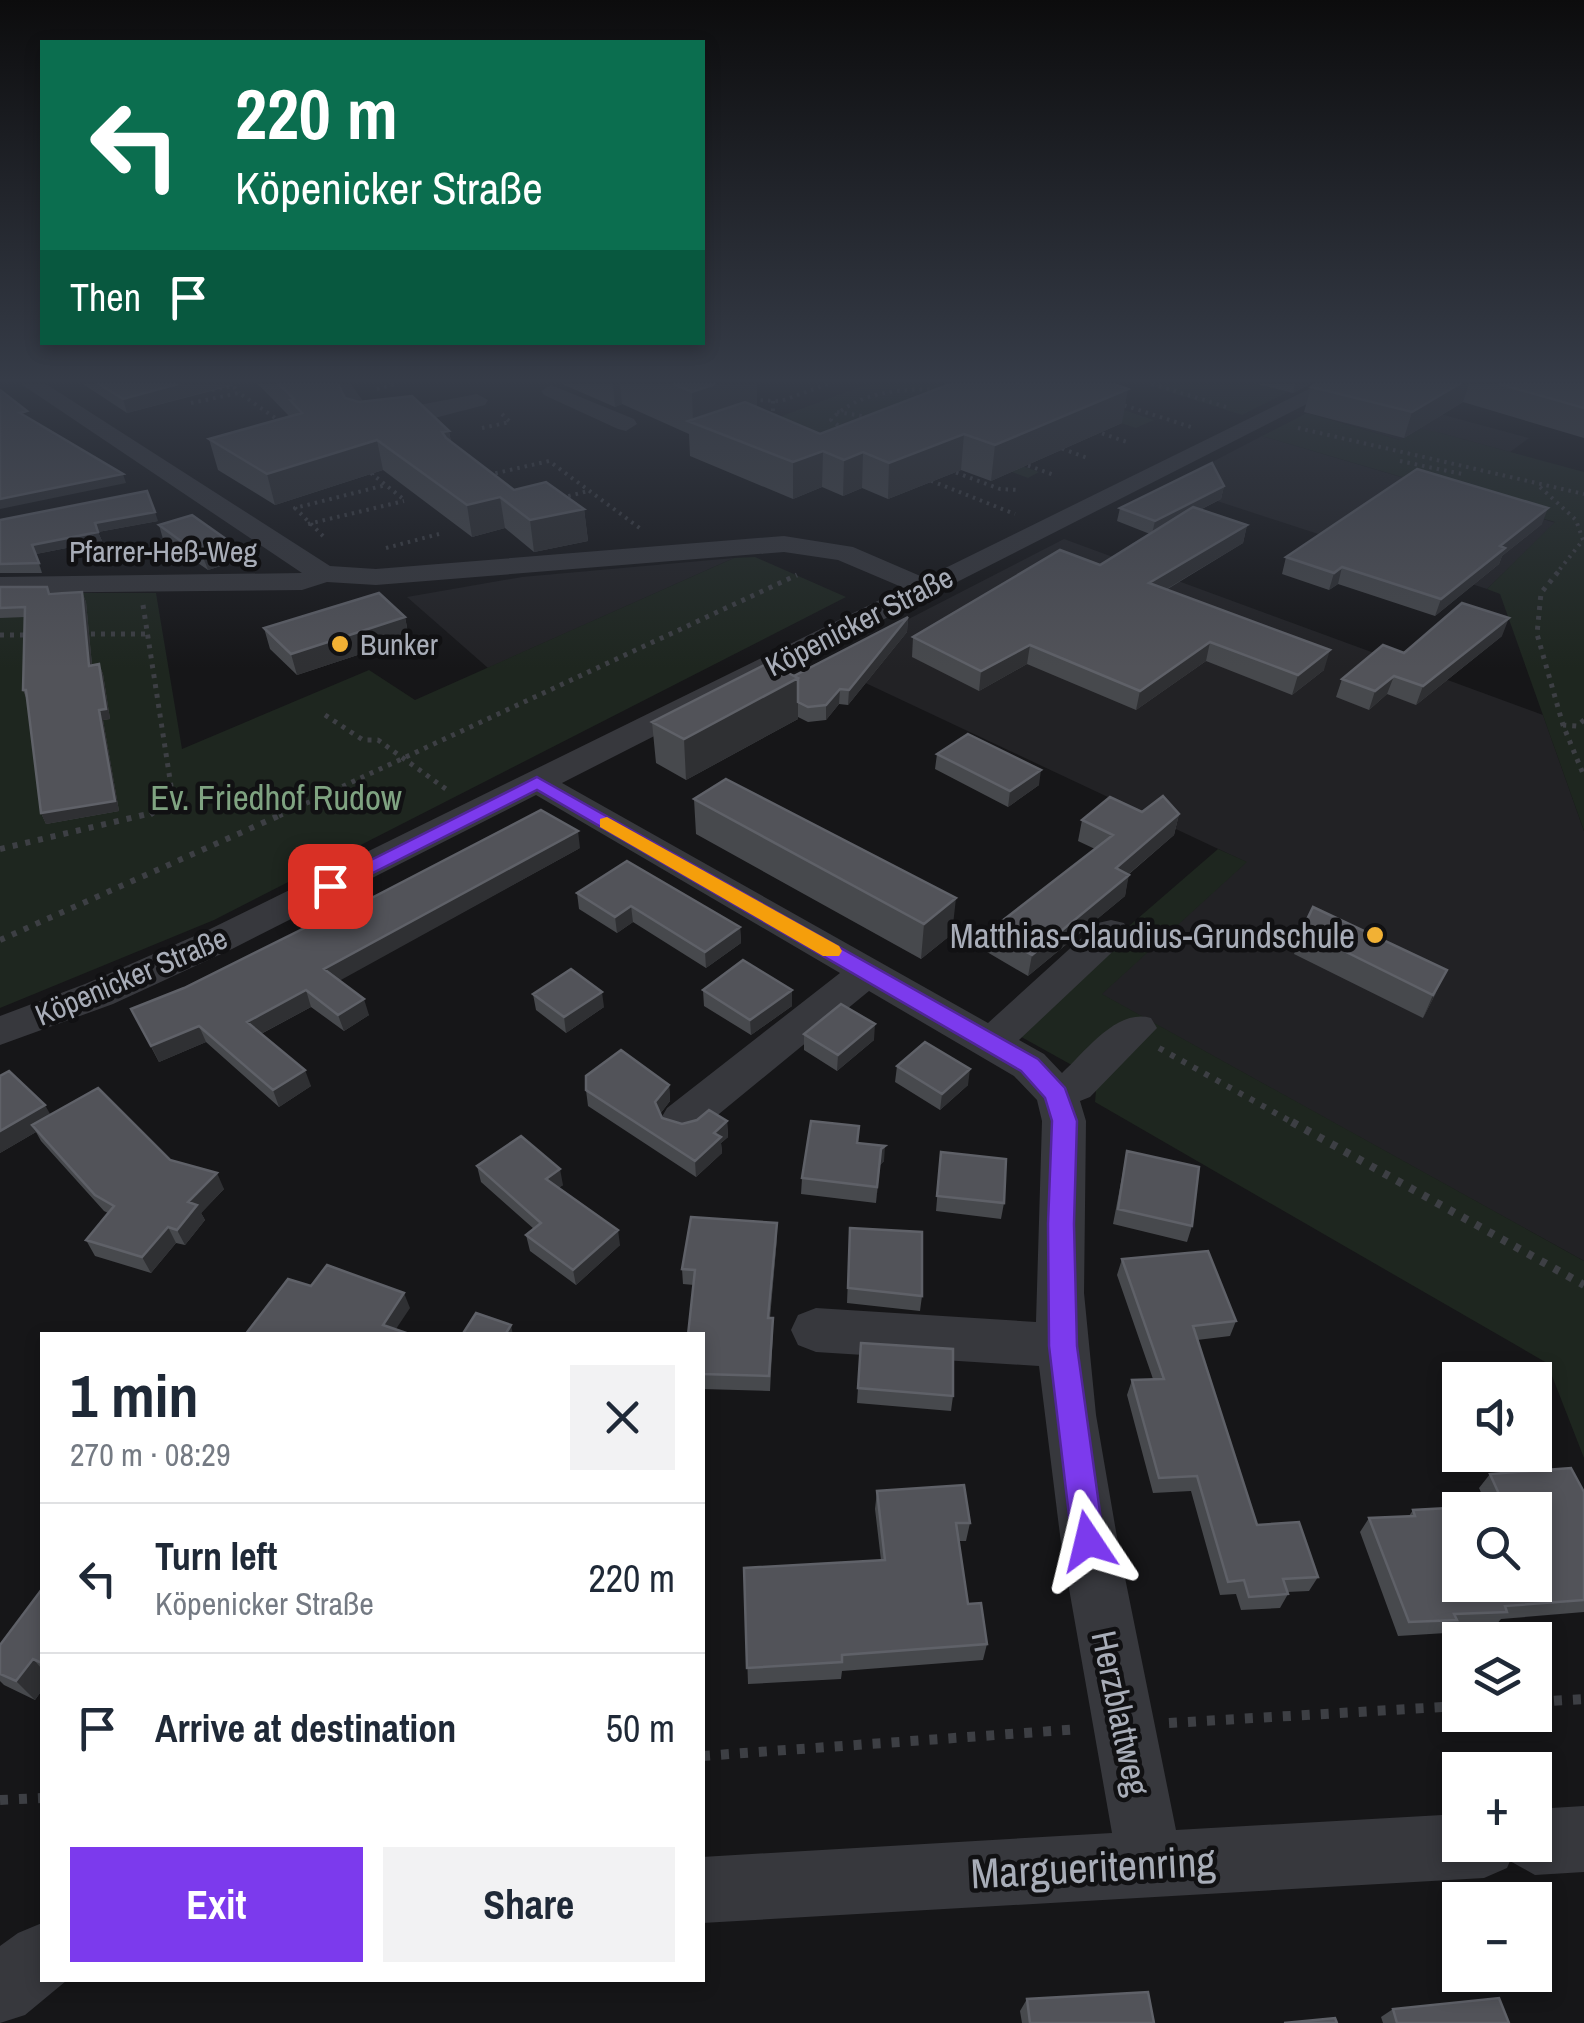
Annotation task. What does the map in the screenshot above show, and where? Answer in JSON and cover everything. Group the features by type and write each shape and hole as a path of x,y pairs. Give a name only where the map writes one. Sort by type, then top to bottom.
{"street":[{"path":"157,478 325,574 376,577 784,544 844,553 924,587"},
{"name":"Köpenicker Straße","path":"0,1031 99,994 219,940 1144,478"},
{"name":"Pfarrer-Heß-Weg","path":"0,585 282,583 302,582 325,574"},
{"path":"537,782 1030,1065 1056,1094 1075,1086 1134,1030"},
{"path":"991,1043 1112,932"},
{"path":"682,1120 866,972"},
{"name":"Herzblattweg","path":"1056,1094 1064,1121 1063,1346 1078,1477 1150,1862"},
{"path":"816,1330 1063,1346"},
{"path":"1552,1841 1584,1838"},
{"name":"Margueritenring","path":"705,1890 1442,1847"},
{"path":"0,1990 40,1959"}],"path":[{"path":"261,537 403,499 378,478"},
{"path":"489,478 500,486"},
{"path":"573,478 648,534"},
{"path":"925,478 1020,516"},
{"path":"970,478 1000,490 1020,490"},
{"path":"1510,478 1584,494"},
{"path":"334,546 295,508 386,485"},
{"path":"1540,486 1576,520 1583,540 1541,593 1537,634 1563,725 1584,776"},
{"path":"558,499 589,490"},
{"path":"384,548 439,534"},
{"path":"0,940 405,760 797,575"},
{"path":"0,849 147,816 174,799 140,589"},
{"path":"73,634 146,634"},
{"path":"0,636 36,635"},
{"path":"326,715 363,740 378,740 456,796"},
{"path":"1563,725 1577,726 1584,720"},
{"path":"1134,1030 1584,1286"},
{"path":"1552,1701 1584,1699"},
{"path":"1158,1724 1442,1707"},
{"path":"705,1756 1094,1728"},
{"path":"0,1800 40,1798"}],"shaded area":[{"path":"1181,478 1405,478 1556,523 1487,589 1168,485"},
{"name":"Matthias-Claudius-Grundschule","path":"1064,539 1543,715 1584,831 1584,1261 1101,994 1246,862 823,663"},
{"path":"734,558 488,668 407,597 522,577"}],"green space":[{"path":"1406,478 1584,478 1584,831 1500,594 1487,589 1555,522"},
{"name":"Ev. Friedhof Rudow","path":"755,557 846,597 214,920 0,1008 0,593 156,593 182,749 369,670 415,700 734,558"},
{"path":"1218,849 1247,862 1102,994 1584,1261 1584,1458 1552,1376 1552,1362 1545,1362 1095,1102 1097,1079 1009,1030"}],"building":[{"path":"0,478 101,478 0,499"},
{"path":"430,478 499,478 514,490 546,482 584,509 530,520 500,497 467,505"},
{"path":"1181,478 1220,478 1224,486 1155,521 1120,508"},
{"path":"1403,478 1449,478 1548,508 1441,599 1342,567 1334,573 1286,557"},
{"path":"147,491 155,512 95,523 98,532 32,545 39,563 0,564 0,520"},
{"path":"1193,507 1247,525 1149,583 1330,650 1298,675 1210,642 1140,691 1030,645 981,671 913,637 1060,550 1100,565"},
{"path":"192,515 236,546 203,557 159,525"},
{"path":"0,587 47,587 49,594 82,592 89,666 99,664 106,709 99,710 115,801 41,813 23,690 25,607 0,608"},
{"path":"379,593 405,617 291,654 264,628"},
{"path":"1462,603 1509,618 1423,686 1394,676 1375,691 1342,679 1383,645 1404,653"},
{"path":"908,617 849,690 840,689 826,705 808,707 798,702 798,678 794,676"},
{"path":"768,663 798,678 684,739 652,722"},
{"path":"968,734 1041,770 1010,791 937,754"},
{"path":"726,779 956,898 924,924 694,799"},
{"path":"1163,796 1179,814 1116,868 1129,875 1032,955 989,931 1113,835 1082,820 1110,797 1142,812"},
{"path":"541,810 578,831 324,969 364,999 338,1015 306,990 247,1022 305,1070 273,1090 199,1026 151,1046 131,1009 184,988 353,904 356,906"},
{"path":"627,861 740,927 705,952 631,906 615,917 577,893"},
{"path":"1313,907 1447,970 1433,995 1302,930"},
{"path":"743,960 792,990 750,1020 703,990"},
{"path":"571,969 602,992 564,1017 533,994"},
{"path":"841,1004 875,1024 838,1055 804,1034"},
{"path":"925,1042 970,1069 942,1094 897,1066"},
{"path":"621,1050 669,1085 655,1102 662,1118 682,1124 697,1120 709,1110 727,1121 714,1133 721,1137 695,1161 586,1090 586,1076"},
{"path":"9,1071 45,1105 0,1131 0,1076"},
{"path":"98,1088 170,1160 217,1173 188,1202 197,1205 177,1230 168,1227 142,1257 86,1240 114,1206 95,1195 32,1125"},
{"path":"811,1121 859,1126 857,1143 885,1146 881,1149 877,1187 802,1178"},
{"path":"521,1136 560,1169 546,1179 618,1230 573,1270 526,1235 541,1223 477,1166"},
{"path":"1127,1151 1199,1167 1192,1226 1118,1209"},
{"path":"941,1152 1006,1159 1004,1203 937,1196"},
{"path":"691,1217 777,1223 768,1318 773,1318 769,1376 705,1374 705,1332 688,1332 695,1270 682,1269"},
{"path":"850,1228 922,1232 922,1296 848,1288"},
{"path":"1208,1251 1236,1321 1193,1326 1257,1525 1299,1522 1318,1577 1283,1579 1288,1594 1249,1597 1244,1580 1228,1582 1197,1476 1159,1478 1132,1380 1164,1379 1122,1259"},
{"path":"327,1265 404,1293 383,1325 403,1332 247,1332 288,1279 311,1286"},
{"path":"476,1313 511,1325 507,1332 464,1332"},
{"path":"861,1343 953,1349 953,1396 858,1388"},
{"path":"1571,1468 1584,1492 1584,1600 1505,1606 1507,1612 1454,1614 1457,1620 1409,1622 1369,1518 1415,1516 1413,1510 1442,1508 1442,1602 1552,1602 1552,1492 1498,1492 1490,1474"},
{"path":"964,1485 970,1523 956,1523 968,1604 981,1603 987,1644 842,1655 842,1662 747,1668 744,1568 885,1560 877,1491"},
{"path":"40,1592 40,1662 33,1659 16,1681 0,1674 0,1645"},
{"path":"1148,1992 1154,2023 1030,2023 1027,1999"},
{"path":"1499,1998 1509,2023 1397,2023 1393,2009"},
{"path":"1335,2018 1337,2023 1284,2023"}],"slow traffic":[{"path":"607,823 831,951"}],"place":[{"name":"Bunker","path":"340,644"},
{"name":"Matthias-Claudius-Grundschule","path":"1375,935"}],"route":[{"path":"330,886 537,782 1030,1065 1056,1094 1064,1121 1063,1346 1088,1541"}]}
